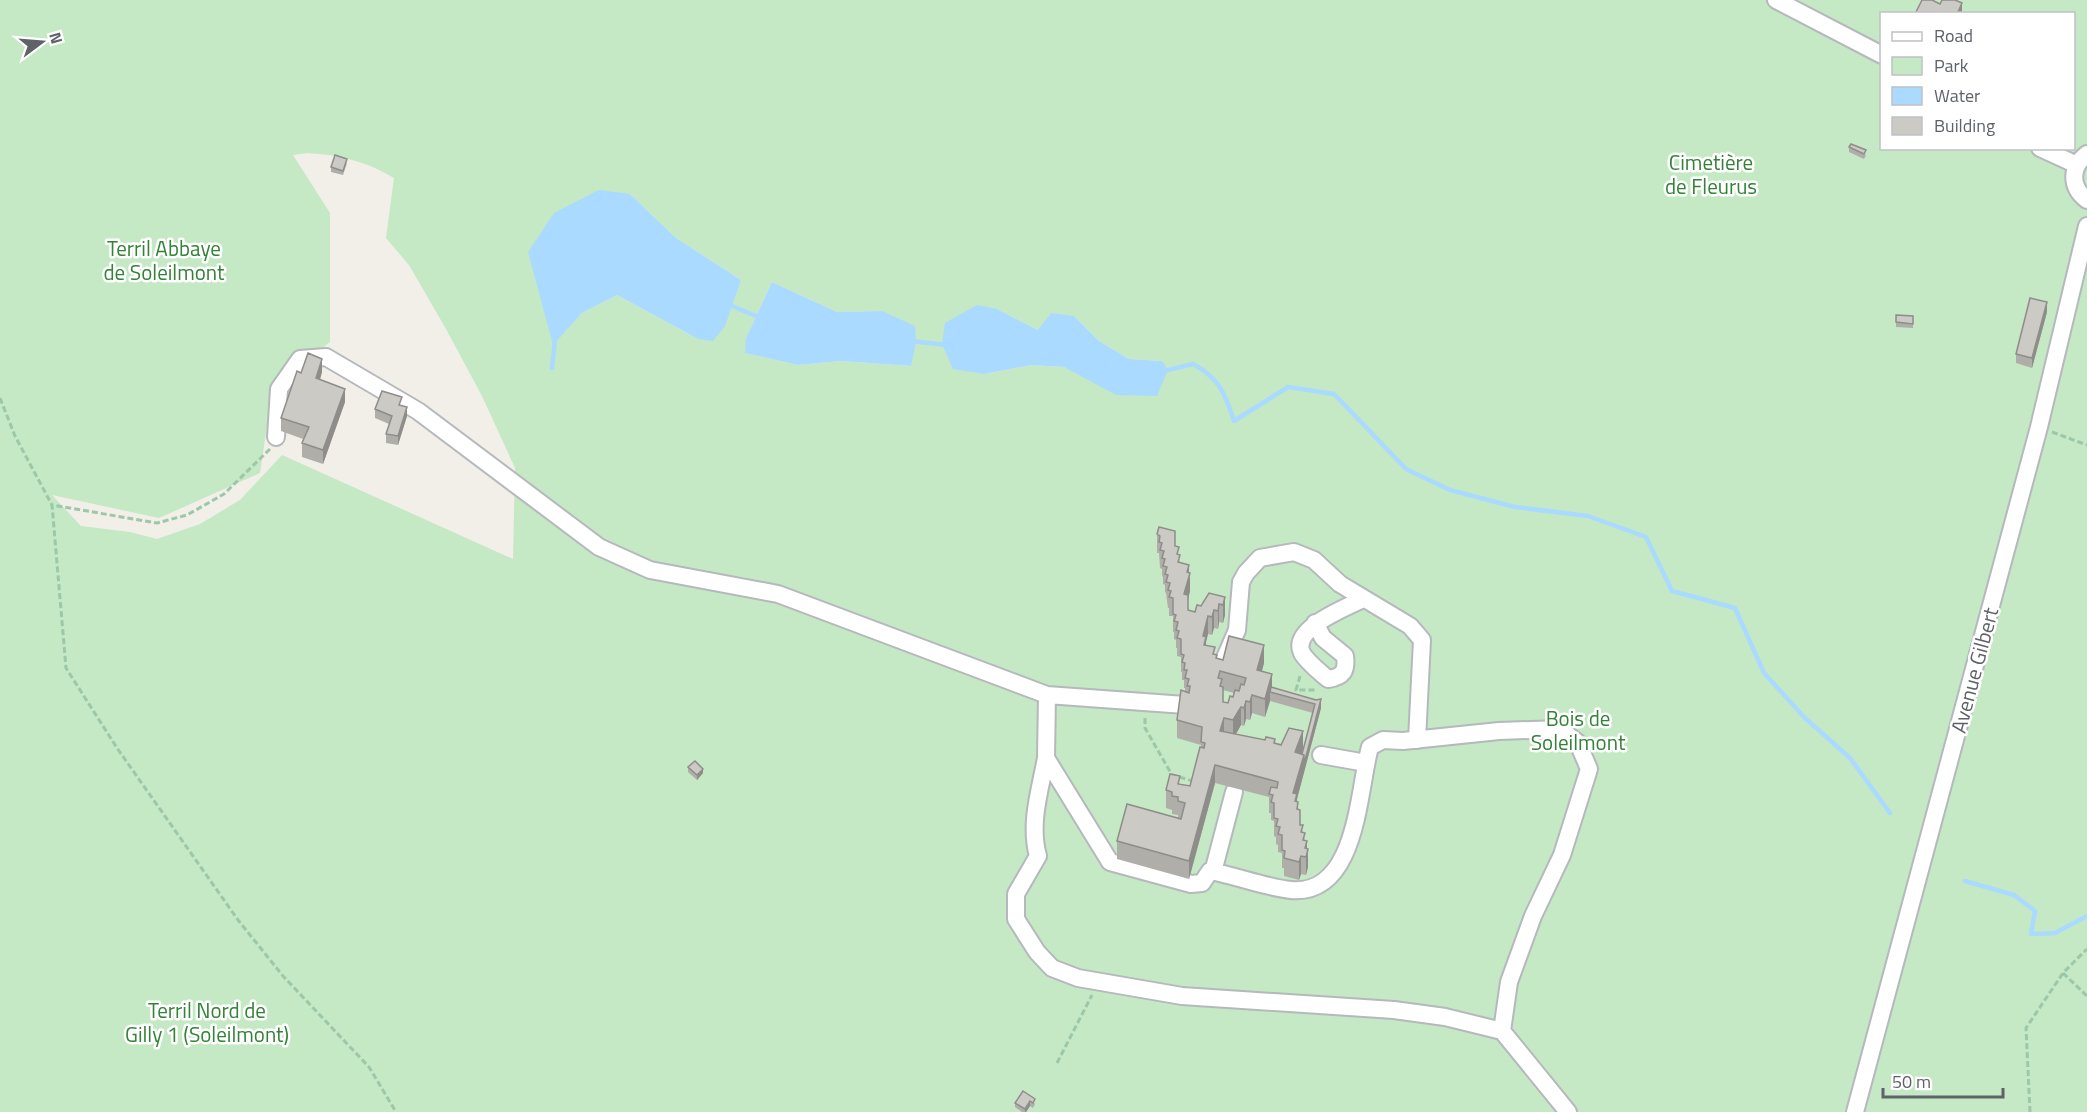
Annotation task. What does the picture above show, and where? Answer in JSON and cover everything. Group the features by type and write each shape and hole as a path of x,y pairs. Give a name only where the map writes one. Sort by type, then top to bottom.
{"street":[{"path":"1776,0 1880,54"},
{"path":"2048,150 2082,159 2074,172 2076,187 2087,200"},
{"name":"Avenue Gilbert","path":"1855,1112 2039,427 2087,226"},
{"path":"276,437 279,389 300,359 326,357 418,411 599,547 650,570 778,594 1047,694 1185,705"},
{"path":"1222,669 1230,640 1237,630 1241,582 1260,558 1293,552 1314,560 1340,584 1410,626 1422,640 1417,740"},
{"path":"1315,623 1364,599"},
{"path":"1047,694 1046,758 1036,804 1034,840 1038,856 1016,894 1016,919 1037,952 1052,968 1078,978 1182,996 1394,1010 1445,1017 1502,1031 1568,1112"},
{"path":"1046,758 1110,862 1191,884 1202,883 1210,871 1291,890 1307,888 1330,876 1347,849 1355,826 1370,747 1383,740 1417,740 1499,731 1560,729 1578,743 1589,769 1562,855 1533,916 1509,982 1502,1031"},
{"path":"1321,755 1366,763"},
{"path":"1213,872 1234,792"}],"path":[{"path":"0,398 15,436 52,504 66,668 117,748 238,920 283,975 369,1067 396,1112"},
{"path":"2039,427 2087,445"},
{"path":"52,504 157,523 187,515 225,494 268,454 276,437"},
{"path":"1145,702 1145,728 1172,775 1193,781"},
{"path":"2030,1112 2026,1028 2063,973 2087,949"},
{"path":"2063,973 2087,996"},
{"path":"1058,1064 1100,980"}],"green space":[{"path":"0,0 2087,0 2087,1112 0,1112","holes":["307,153 341,157 363,163 394,178 386,238 409,265 446,329 482,396 515,468 513,559 282,455 240,500 200,524 157,539 130,532 81,526 52,495 159,518 260,473 273,386 330,342 330,213 293,155","630,194 676,238 741,280 698,339 617,295 582,313 553,344 529,252","772,282 837,312 882,311 910,366 841,361 798,365 746,353 746,338","997,309 1038,330 1074,316 1099,341 1129,359 1162,361 1087,377 1064,367 1031,365 985,374"]}],"water":[{"path":"599,190 630,194 676,238 741,280 725,326 713,341 698,339 617,295 582,313 553,345 528,252 554,213"},
{"path":"772,282 837,312 882,311 915,326 916,342 911,366 841,361 798,365 745,353 746,338"},
{"path":"977,305 997,309 1038,330 1051,313 1074,316 1099,341 1129,359 1162,361 1168,370 1157,396 1116,395 1064,367 1031,365 985,374 953,369 942,344 945,323"}],"building":[{"path":"1922,0 1932,0 1940,4 1942,0 1955,0 1962,3 1958,12 1916,12"},
{"path":"1851,144 1866,150 1864,154 1849,147"},
{"path":"335,155 347,159 343,171 331,167"},
{"path":"2030,298 2047,302 2032,358 2016,354"},
{"path":"1896,315 1913,316 1913,324 1896,322"},
{"path":"308,353 322,359 316,378 345,389 323,450 302,443 309,427 281,418 297,371 301,373"},
{"path":"382,391 402,397 399,405 407,407 398,436 386,434 392,416 375,409"},
{"path":"1159,527 1175,531 1175,546 1179,547 1177,554 1180,555 1178,562 1189,565 1187,572 1190,573 1184,594 1188,595 1188,610 1195,612 1197,605 1201,606 1209,593 1225,597 1223,605 1219,604 1218,611 1214,610 1212,617 1208,616 1203,636 1206,637 1204,645 1215,647 1213,654 1217,655 1216,658 1223,660 1229,636 1264,645 1257,670 1272,674 1265,699 1252,695 1250,702 1246,701 1244,708 1241,707 1233,720 1224,718 1220,731 1265,740 1266,737 1275,739 1274,743 1281,745 1289,728 1303,731 1295,752 1304,755 1293,793 1297,794 1295,801 1298,802 1297,809 1300,810 1300,825 1303,825 1301,832 1305,833 1303,840 1307,841 1305,848 1308,849 1306,857 1301,856 1299,862 1284,858 1282,835 1278,834 1280,827 1276,826 1278,819 1274,818 1274,803 1271,802 1273,795 1269,794 1271,787 1277,788 1278,782 1215,765 1189,861 1117,841 1127,804 1181,819 1185,803 1178,801 1178,797 1172,796 1172,792 1166,790 1170,774 1180,776 1178,784 1190,786 1200,747 1204,748 1205,743 1201,742 1202,727 1177,720 1181,690 1189,693 1190,686 1187,686 1189,679 1185,678 1187,670 1184,670 1185,663 1182,662 1184,655 1181,654 1181,639 1177,638 1179,631 1176,630 1178,622 1174,621 1176,615 1173,614 1173,598 1169,597 1170,583 1166,582 1167,567 1163,566 1165,559 1162,558 1164,551 1160,550 1162,543 1159,542 1160,536 1157,534","holes":["1220,671 1246,678 1244,685 1241,684 1239,691 1235,690 1228,703 1223,702 1223,687 1220,686 1222,679 1218,678"]},
{"path":"1271,687 1316,700 1321,699 1304,764 1302,754 1315,704 1270,692"},
{"path":"695,761 703,769 697,775 688,767"},
{"path":"1023,1091 1035,1099 1033,1103 1030,1101 1025,1109 1015,1103"}],"waterway":[{"path":"727,304 761,318"},
{"path":"552,368 555,340"},
{"path":"910,341 947,345"},
{"path":"1164,371 1193,364 1202,369 1220,387 1234,421 1288,387 1334,394 1406,469 1450,490 1515,507 1588,516 1646,537 1672,591 1735,608 1764,673 1805,718 1850,758 1890,813"},
{"path":"1965,881 2014,895 2035,911 2031,934 2055,933 2087,916"}],"park label":[{"name":"Cimetière de Fleurus","path":"1711,174"},
{"name":"Terril Abbaye de Soleilmont","path":"164,260"},
{"name":"Bois de Soleilmont","path":"1578,730"},
{"name":"Terril Nord de Gilly 1 (Soleilmont)","path":"207,1022"}]}
